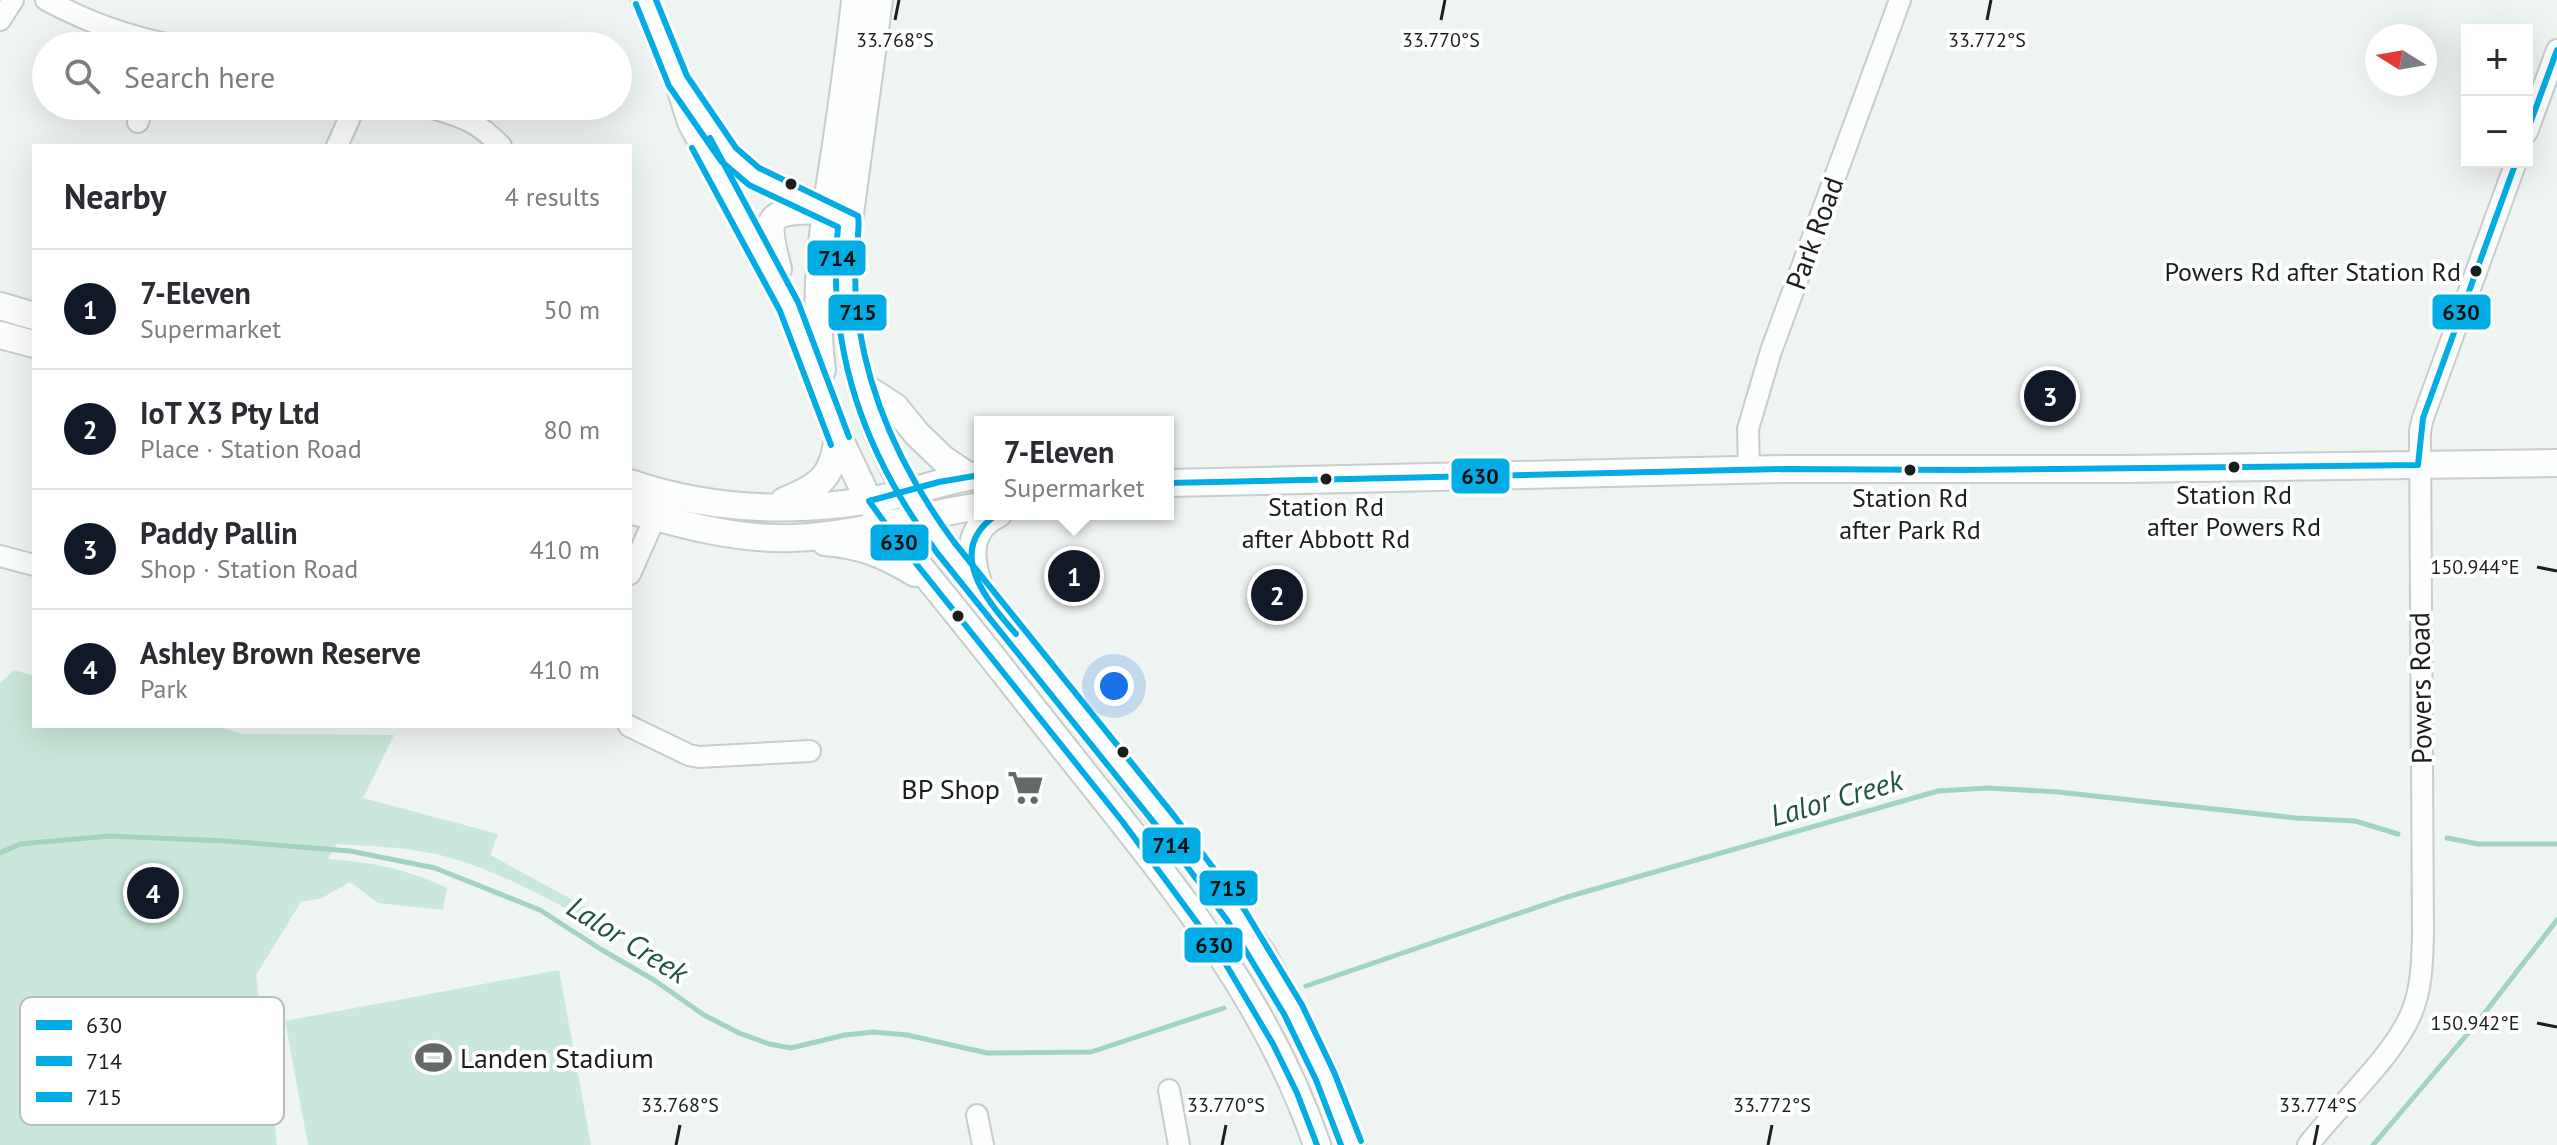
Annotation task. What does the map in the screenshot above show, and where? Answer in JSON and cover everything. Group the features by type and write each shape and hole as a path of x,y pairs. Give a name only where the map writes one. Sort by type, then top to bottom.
{"main road":[{"path":"645,0 691,122 789,307"},
{"path":"855,0 837,216 845,260 847,311 861,385 877,432 924,517 1215,886 1263,955 1325,1073 1352,1145"},
{"path":"826,405 817,291 837,216 879,0"},
{"path":"678,81 729,155 740,165 754,176 837,216"},
{"path":"837,216 787,211 775,218 771,225 774,250 789,307 838,436 869,501 1164,874 1232,968 1287,1070 1317,1145"},
{"path":"0,306 32,315"},
{"path":"0,335 32,343"},
{"path":"861,385 895,407 943,459 974,476"},
{"path":"770,507 809,491 828,475 838,436"},
{"path":"1174,483 1749,470 2557,463"},
{"path":"632,510 661,506 770,507 869,501 974,476"},
{"path":"632,484 661,506 716,531 766,538 828,536 974,507"},
{"path":"979,588 971,548 979,529 990,520"},
{"path":"793,538 868,549 888,556 935,586"}],"street":[{"path":"0,20 13,0"},
{"path":"46,0 86,21 123,32"},
{"name":"Park Road","path":"1749,470 1748,429 1771,351 1900,0"},
{"path":"2533,116 2557,50"},
{"path":"338,144 349,120"},
{"path":"470,120 485,129 499,144"},
{"name":"Powers Road","path":"2308,1145 2402,1030 2411,1015 2421,974 2418,465 2423,418 2514,168"},
{"path":"632,570 661,506"},
{"path":"0,556 32,564"},
{"path":"632,727 699,757 810,751"},
{"path":"1169,1090 1179,1145"},
{"path":"977,1115 983,1145"}],"green space":[{"path":"14,670 32,675 32,728 222,728 244,734 394,735 363,798 498,834 490,855 617,924 612,933 526,888 459,860 412,850 337,844 328,859 389,868 447,888 443,910 378,903 350,882 322,898 301,902 256,975 259,997 20,997 20,1125 275,1125 277,1145 0,1145 0,683"},
{"name":"Landen Stadium","path":"559,970 591,1145 308,1145 285,1021"}],"waterway":[{"name":"Lalor Creek","path":"1306,986 1567,897 1938,791 1988,788 2058,792 2296,818 2355,821 2398,834"},
{"name":"Lalor Creek","path":"0,853 20,844 109,836 350,851 435,868 540,910 654,980 704,1015 739,1033 791,1048 845,1035 873,1032 907,1035 987,1053 1091,1052 1224,1008"},
{"name":"Lalor Creek","path":"2447,838 2478,844 2557,844"},
{"path":"2373,1145 2476,1024 2557,920"}],"transit line":[{"name":"715","path":"656,0 687,76 736,148 759,168 858,216 855,265 860,334 867,366 888,428 917,487 954,542 1175,817 1244,909 1302,1005 1334,1072 1361,1141"},
{"name":"714","path":"636,4 669,86 721,161 749,185 838,227 838,316 845,359 856,400 890,479 938,554 1159,829 1227,920 1284,1014 1316,1080 1341,1145"},
{"name":"630","path":"2533,116 2557,50"},
{"name":"715","path":"710,138 798,302 849,437"},
{"name":"714","path":"692,148 780,311 831,445"},
{"name":"630","path":"2418,465 2423,418 2514,168"},
{"name":"630","path":"1174,483 1785,469 2418,465"},
{"name":"630","path":"974,476 869,501 1122,821 1218,951 1273,1044 1297,1093 1317,1145"},
{"name":"630","path":"991,520 973,543 975,574 993,606 1016,634"}],"place":[{"name":"Powers Rd after Station Rd","path":"2476,271"},
{"name":"Paddy Pallin","path":"2050,396"},
{"name":"Station Rd after Powers Rd","path":"2234,467"},
{"name":"Station Rd after Park Rd","path":"1910,470"},
{"name":"Station Rd after Abbott Rd","path":"1326,479"},
{"name":"7-Eleven","path":"1074,576"},
{"name":"IoT X3 Pty Ltd","path":"1277,595"},
{"name":"BP Shop","path":"1026,788"},
{"name":"Ashley Brown Reserve","path":"153,893"},
{"name":"Landen Stadium","path":"434,1057"}]}
